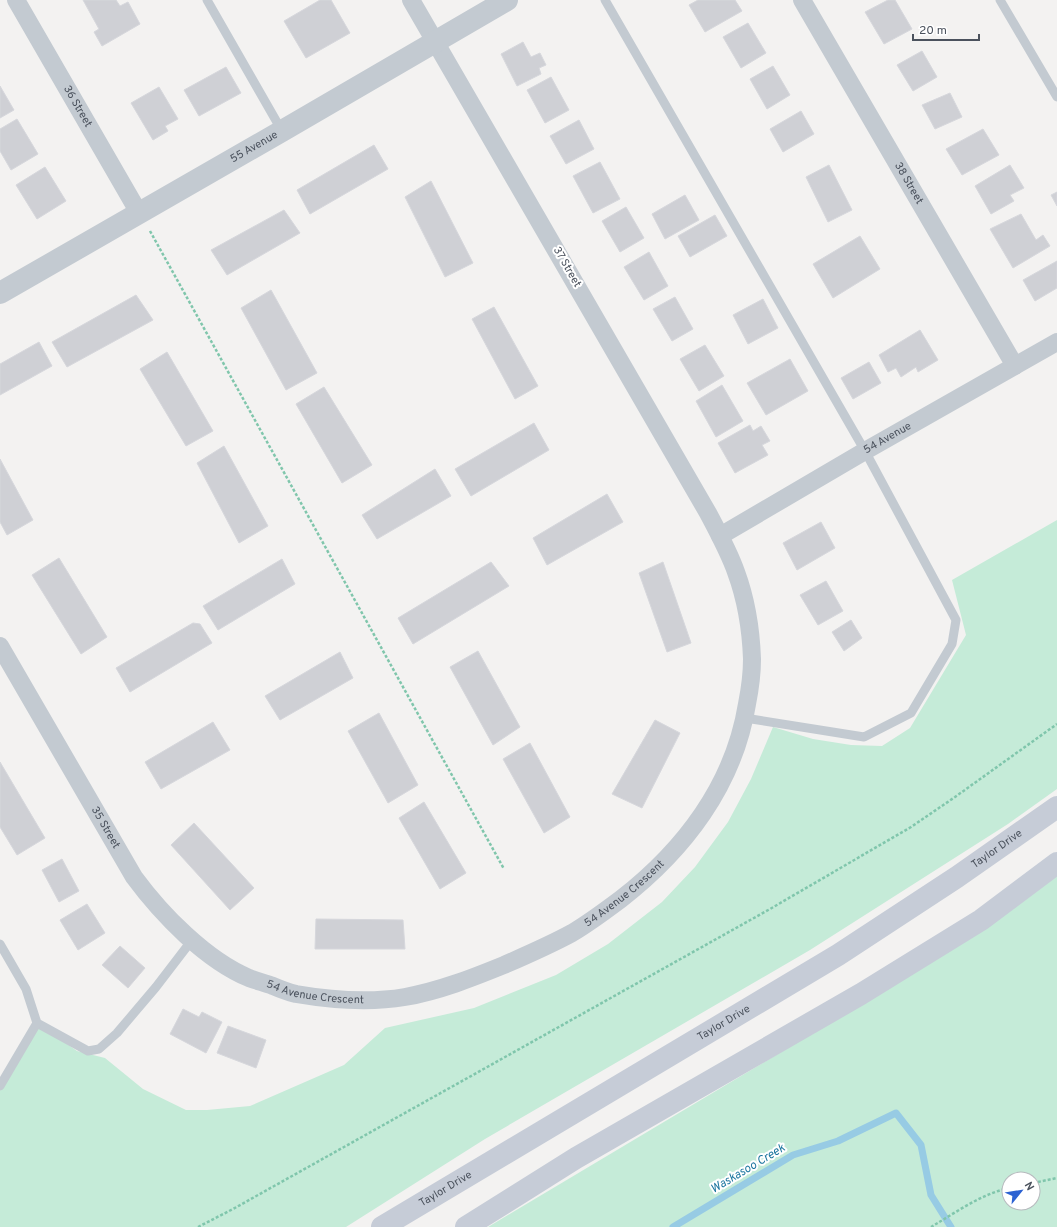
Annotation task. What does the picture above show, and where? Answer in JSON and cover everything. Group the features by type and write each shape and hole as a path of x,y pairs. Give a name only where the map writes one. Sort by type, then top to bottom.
{"main road":[{"name":"Taylor Drive","path":"382,1227 838,955 957,877 1057,807"},
{"path":"466,1227 576,1158 861,994 981,920 1057,863"}],"street":[{"name":"36 Street","path":"16,0 140,213"},
{"name":"37 Street","path":"411,0 654,418 720,536"},
{"name":"55 Avenue","path":"0,293 507,0"},
{"name":"38 Street","path":"802,0 1015,366"},
{"name":"54 Avenue","path":"720,536 865,451 1057,342"},
{"name":"54 Avenue Crescent","path":"248,978 294,993 330,998 366,1000 404,997 443,988 485,973 530,954 572,933 607,910 643,882 671,854 695,825 719,787 729,768 745,718 750,688 752,660 749,629 736,572 720,536"},
{"name":"35 Street","path":"0,646 134,878 153,901 192,940 218,960 248,978"}],"lane":[{"path":"207,0 282,131"},
{"path":"605,0 865,451 956,620 952,644 911,713 864,737 745,718"},
{"path":"1000,0 1057,97"},
{"path":"0,944 26,989 37,1023 88,1051 99,1049 117,1033 156,987 192,940"},
{"path":"0,1086 37,1023"}],"path":[{"path":"140,213 504,869"},
{"path":"198,1227 234,1209 763,913 898,834 955,798 1057,724"},
{"path":"1041,1181 1057,1178"},
{"path":"930,1227 990,1194 1001,1191"}],"green space":[{"path":"1057,520 1057,789 1008,824 810,950 485,1139 346,1227 0,1227 0,1087 40,1022 49,1031 77,1051 105,1058 143,1089 186,1110 207,1110 250,1106 344,1065 385,1028 474,1008 556,975 608,944 662,902 695,867 728,822 751,779 773,727 813,739 851,745 882,746 910,728 966,635 952,580"},
{"path":"1057,873 1057,1227 488,1227 937,959"}],"building":[{"path":"83,0 116,0 120,6 128,2 140,24 102,46 94,32 99,29"},
{"path":"320,0 331,0 350,33 306,58 284,21"},
{"path":"698,0 735,0 742,11 705,32 689,5"},
{"path":"888,0 895,0 912,29 884,44 865,12"},
{"path":"748,23 766,53 741,68 723,37"},
{"path":"523,42 531,57 540,53 546,65 539,68 541,74 517,86 501,54"},
{"path":"922,51 937,77 913,91 897,65"},
{"path":"773,66 790,95 767,109 750,79"},
{"path":"226,67 241,93 199,116 184,90"},
{"path":"551,77 569,110 545,123 527,90"},
{"path":"0,86 14,110 0,118"},
{"path":"159,87 178,119 165,126 168,131 153,140 131,103"},
{"path":"950,93 962,117 935,129 922,105"},
{"path":"801,111 814,134 783,152 770,129"},
{"path":"17,119 38,154 11,170 0,151 0,129"},
{"path":"579,120 594,149 566,164 550,136"},
{"path":"983,129 999,155 962,175 946,149"},
{"path":"374,145 388,169 310,214 297,190"},
{"path":"600,162 620,199 593,213 573,176"},
{"path":"829,165 852,210 828,222 806,177"},
{"path":"1010,165 1024,188 1010,195 1014,201 991,214 975,186"},
{"path":"45,167 66,201 37,219 16,185"},
{"path":"431,181 473,263 445,277 405,197"},
{"path":"1057,192 1057,206 1051,195"},
{"path":"685,195 699,220 665,239 652,214"},
{"path":"626,207 644,238 620,252 602,221"},
{"path":"284,210 300,233 227,275 211,250"},
{"path":"1021,214 1036,240 1043,235 1050,246 1013,268 990,229"},
{"path":"715,215 727,236 690,257 678,236"},
{"path":"860,236 880,269 833,298 813,264"},
{"path":"649,252 668,286 644,300 624,267"},
{"path":"1057,261 1057,288 1035,301 1023,280"},
{"path":"271,290 317,373 286,390 241,308"},
{"path":"136,295 153,320 67,367 52,342"},
{"path":"675,297 693,329 672,341 653,309"},
{"path":"763,299 778,328 748,344 733,315"},
{"path":"494,307 538,386 515,399 472,319"},
{"path":"920,330 938,360 918,372 916,367 901,377 896,368 888,372 879,355"},
{"path":"39,342 52,366 0,395 0,364"},
{"path":"705,345 724,376 699,391 680,359"},
{"path":"167,352 213,431 186,446 140,369"},
{"path":"790,359 808,391 766,415 747,383"},
{"path":"869,362 881,383 853,399 841,378"},
{"path":"722,385 743,421 716,437 696,401"},
{"path":"324,387 372,465 342,483 296,404"},
{"path":"534,423 549,450 471,496 455,469"},
{"path":"750,425 753,431 761,426 770,441 762,445 768,455 735,473 718,443"},
{"path":"224,446 268,526 239,543 197,463"},
{"path":"0,459 33,520 7,535 0,522"},
{"path":"435,469 451,496 377,539 362,515"},
{"path":"607,494 623,522 547,565 533,538"},
{"path":"821,522 835,548 797,570 783,543"},
{"path":"59,558 107,637 81,654 32,575"},
{"path":"282,559 295,584 218,630 203,606"},
{"path":"491,562 509,586 413,644 398,618"},
{"path":"663,562 691,643 667,652 639,573"},
{"path":"826,581 843,611 818,625 800,595"},
{"path":"851,620 862,638 844,651 832,632"},
{"path":"193,623 200,624 212,643 130,692 116,668"},
{"path":"478,651 520,727 493,745 450,667"},
{"path":"340,652 353,678 280,720 265,696"},
{"path":"379,713 418,785 388,803 348,731"},
{"path":"655,720 680,733 642,808 612,794"},
{"path":"213,722 230,750 161,789 145,762"},
{"path":"530,743 570,817 544,833 503,759"},
{"path":"0,762 45,838 17,855 0,827"},
{"path":"424,802 466,873 440,889 399,818"},
{"path":"194,823 254,888 230,910 171,845"},
{"path":"62,859 79,891 59,902 42,870"},
{"path":"87,904 105,933 78,950 60,920"},
{"path":"316,919 403,920 405,949 315,949"},
{"path":"120,946 145,968 128,988 102,965"},
{"path":"183,1009 199,1017 202,1012 222,1022 206,1053 170,1034"},
{"path":"228,1026 266,1040 256,1068 217,1053"}],"waterway":[{"name":"Waskasoo Creek","path":"673,1227 793,1155 838,1141 896,1113 921,1145 931,1195 951,1227"}]}
